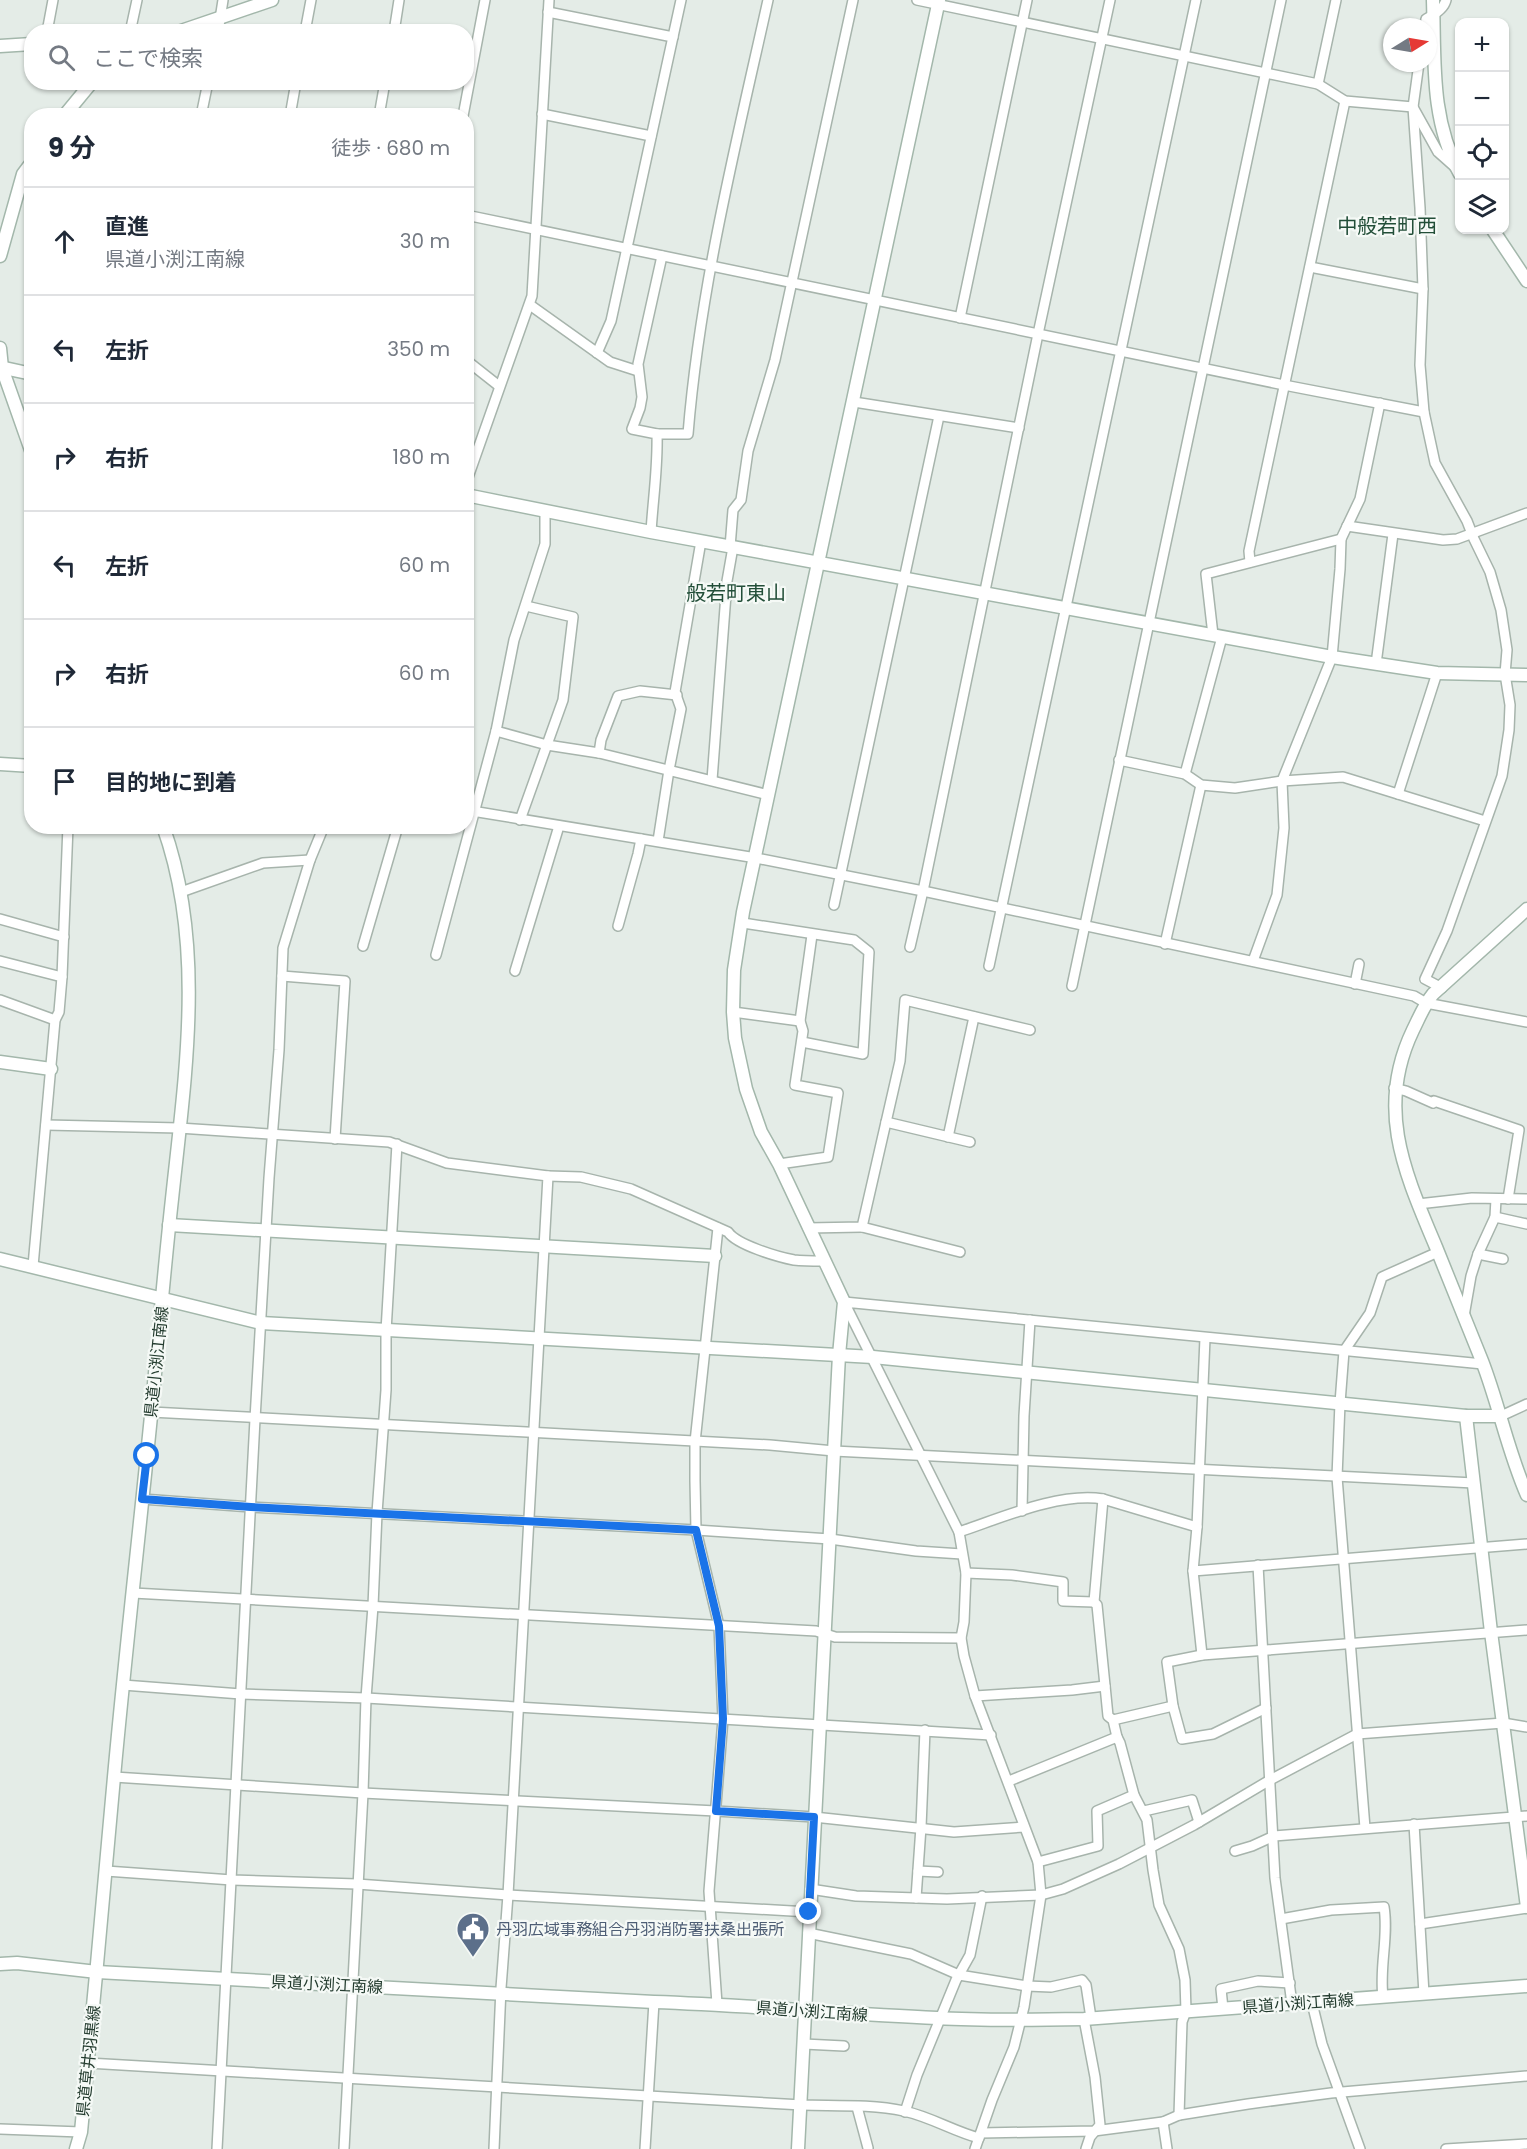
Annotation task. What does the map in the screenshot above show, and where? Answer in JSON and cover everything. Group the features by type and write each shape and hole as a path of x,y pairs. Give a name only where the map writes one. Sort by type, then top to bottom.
{"street":[{"path":"48,24 53,0"},
{"path":"132,24 137,0"},
{"path":"219,24 223,0"},
{"path":"199,24 272,0"},
{"path":"307,24 310,0"},
{"path":"394,24 399,0"},
{"path":"474,61 485,0"},
{"path":"474,459 499,386 531,305 549,0"},
{"path":"597,353 611,321 681,0"},
{"path":"662,256 638,370 642,397 632,429 657,434 688,434 691,393 710,266 768,0"},
{"path":"712,780 733,510 741,500 748,451 775,360 854,0"},
{"path":"917,0 939,2 1022,22 1318,84 1345,101 1413,107"},
{"path":"960,318 1027,0"},
{"path":"910,947 1110,0"},
{"path":"989,966 1196,0"},
{"path":"1071,986 1281,0"},
{"path":"1318,84 1336,0"},
{"path":"1433,0 1434,82 1439,117 1455,164"},
{"path":"1428,18 1434,15 1446,0"},
{"path":"939,2 743,912 734,970 733,1012 735,1038 746,1089 762,1132 823,1261 873,1357 958,1532 966,1573 961,1638 975,1696 1038,1862 1041,1895 1020,2020 1014,2046 975,2149"},
{"path":"548,12 673,37"},
{"path":"0,46 24,44"},
{"path":"1418,72 1413,107 1423,289 1420,365 1424,412 1435,463 1467,521 1490,572 1501,610 1507,650 1505,674 1510,705 1509,730 1502,776 1447,931 1425,980 1442,987"},
{"path":"71,108 85,90"},
{"path":"203,108 206,90"},
{"path":"291,108 295,90"},
{"path":"380,108 384,90"},
{"path":"465,108 469,90"},
{"path":"1250,562 1249,551 1345,101"},
{"path":"1413,107 1438,152 1455,169"},
{"path":"542,114 651,136"},
{"path":"0,256 24,173"},
{"path":"474,217 1424,412"},
{"path":"1497,234 1527,281"},
{"path":"1310,267 1423,289"},
{"path":"531,305 610,362 638,370"},
{"path":"0,348 1,367 24,431"},
{"path":"474,366 499,386"},
{"path":"1,367 24,372"},
{"path":"854,402 1019,428"},
{"path":"1253,962 1277,895 1284,828 1282,781 1332,657 1341,539 1360,499 1380,403"},
{"path":"834,905 939,416"},
{"path":"651,532 653,494 658,464 657,434"},
{"path":"474,497 731,547 1332,657 1437,673 1527,675"},
{"path":"474,799 496,731 512,649 545,544 545,511"},
{"path":"1347,526 1443,540 1457,539 1527,513"},
{"path":"1376,664 1393,534"},
{"path":"1185,774 1218,636 1206,574 1341,539"},
{"path":"658,841 681,708 675,692 701,541"},
{"path":"520,820 563,700 573,617 526,606"},
{"path":"1398,794 1437,673"},
{"path":"599,753 601,740 618,696 640,691 676,695"},
{"path":"496,731 546,745 599,753 769,795"},
{"path":"1119,760 1185,774 1201,785 1234,788 1282,781 1343,777 1485,821"},
{"path":"0,764 24,766"},
{"path":"1165,944 1201,785"},
{"path":"474,812 756,858 923,891 1414,996 1426,1003 1527,1022"},
{"path":"515,971 559,826"},
{"path":"33,1266 55,1020 62,977 68,834"},
{"name":"県道小渕江南線","path":"97,1972 187,1038 189,965 181,892 166,834"},
{"path":"217,2149 255,1419 283,948 310,860 321,834"},
{"path":"363,946 396,834"},
{"path":"436,955 465,834"},
{"path":"618,926 641,839"},
{"path":"181,892 263,863 310,860"},
{"path":"1527,909 1426,1003 1403,1054 1395,1088 1395,1117 1405,1168 1483,1364 1500,1416 1523,1472 1527,1495"},
{"path":"0,919 64,937"},
{"path":"743,923 854,940 869,952 863,1054 802,1042"},
{"path":"779,1164 828,1157 838,1093 795,1085 803,1031 800,1021 812,935"},
{"path":"0,961 62,977"},
{"path":"1355,984 1359,964"},
{"path":"282,976 345,981 335,1139"},
{"path":"0,1000 55,1020"},
{"path":"862,1227 900,1061 905,1000 1030,1030"},
{"path":"733,1012 800,1021"},
{"path":"948,1137 974,1017"},
{"path":"0,1062 51,1069"},
{"path":"1395,1088 1519,1130 1508,1199"},
{"path":"886,1122 970,1142"},
{"path":"46,1125 179,1128 397,1144 447,1163 548,1176 581,1177 631,1189 718,1227 728,1232 731,1237 757,1248 784,1258 823,1261"},
{"path":"344,2149 376,1513 386,1390 386,1331 397,1144"},
{"path":"494,2149 548,1176"},
{"path":"1418,1204 1472,1198 1527,1199"},
{"path":"1464,1316 1471,1276 1478,1254 1495,1217 1496,1199"},
{"path":"1495,1217 1527,1224"},
{"path":"169,1225 715,1256"},
{"path":"717,2004 709,1905 723,1719 719,1626 696,1530 695,1442 718,1227"},
{"path":"808,1228 862,1227 960,1252"},
{"path":"1365,1828 1337,1477 1344,1351 1370,1313 1382,1277 1438,1252"},
{"path":"1478,1254 1503,1259"},
{"path":"0,1259 261,1323 873,1357 1466,1416 1500,1416 1527,1404"},
{"path":"844,1302 1483,1364"},
{"path":"798,2149 839,1355 844,1302"},
{"path":"1022,1511 1022,1460 1030,1320"},
{"path":"1202,1655 1193,1571 1206,1338"},
{"path":"151,1412 834,1451 1474,1483"},
{"path":"1420,1924 1527,1908 1521,1816 1503,1724 1466,1416"},
{"path":"958,1532 1067,1499 1090,1497 1197,1527"},
{"path":"142,1499 251,1507 696,1530 830,1539 916,1551 962,1554"},
{"path":"1103,1499 1094,1602 1097,1605 1108,1716 1113,1720 1134,1796 1144,1811 1150,1834 1150,1848 1160,1905 1179,1949 1185,1980 1186,2011 1182,2022 1179,2115"},
{"path":"1193,1571 1527,1544"},
{"path":"1258,1565 1275,1878 1292,2004"},
{"path":"966,1573 1064,1578 1063,1601 1094,1602"},
{"path":"133,1593 816,1631 846,1637 961,1638"},
{"path":"1266,1708 1212,1734 1182,1739 1173,1706 1167,1662 1202,1655 1527,1630"},
{"path":"123,1685 241,1694 366,1698 991,1734"},
{"path":"975,1696 1105,1686"},
{"path":"1113,1720 1173,1706"},
{"path":"810,1889 856,1896 947,1899 1041,1895 1072,1885 1119,1864 1358,1734 1503,1724 1527,1727"},
{"path":"916,1898 925,1730"},
{"path":"1009,1781 1117,1737"},
{"path":"114,1777 814,1817 954,1832 1024,1827"},
{"path":"1038,1862 1098,1846 1097,1811 1134,1796"},
{"path":"1144,1811 1192,1800 1199,1822"},
{"path":"1235,1851 1274,1836 1521,1816"},
{"path":"1414,1824 1424,1994"},
{"path":"106,1871 809,1912"},
{"path":"918,1871 938,1872"},
{"path":"905,2112 917,2075 940,2019 970,1955 982,1896"},
{"path":"1281,1919 1331,1910 1383,1907 1386,1918 1383,1997"},
{"path":"808,1933 911,1954 959,1975 1027,1986 1051,1987 1082,1980 1086,1985 1100,2125 1094,2131 1086,2149"},
{"name":"県道小渕江南線","path":"0,1964 17,1963 97,1972 717,2004 940,2019 1088,2019 1527,1986"},
{"name":"県道草井羽黒線","path":"76,2149 81,2132 97,1972"},
{"path":"1222,2009 1221,1989 1258,1982 1290,1983"},
{"path":"645,2149 654,2002"},
{"path":"1312,2003 1322,2044 1360,2149"},
{"path":"804,2044 844,2046"},
{"path":"88,2063 802,2105 878,2107 943,2123 960,2133 980,2135 1094,2131 1163,2122 1179,2115 1248,2104 1340,2092 1527,2076"},
{"path":"857,2107 868,2148"},
{"path":"1163,2122 1167,2149"},
{"path":"0,2129 81,2132"},
{"path":"1446,2149 1527,2144"}],"place":[{"name":"丹羽広域事務組合丹羽消防署扶桑出張所","path":"473,1958"}],"district":[{"name":"中般若町西","path":"1387,226"},
{"name":"般若町東山","path":"736,593"}],"route":[{"path":"147,1456 142,1499 251,1507 696,1530 719,1626 723,1719 716,1811 814,1817 809,1912"}]}
